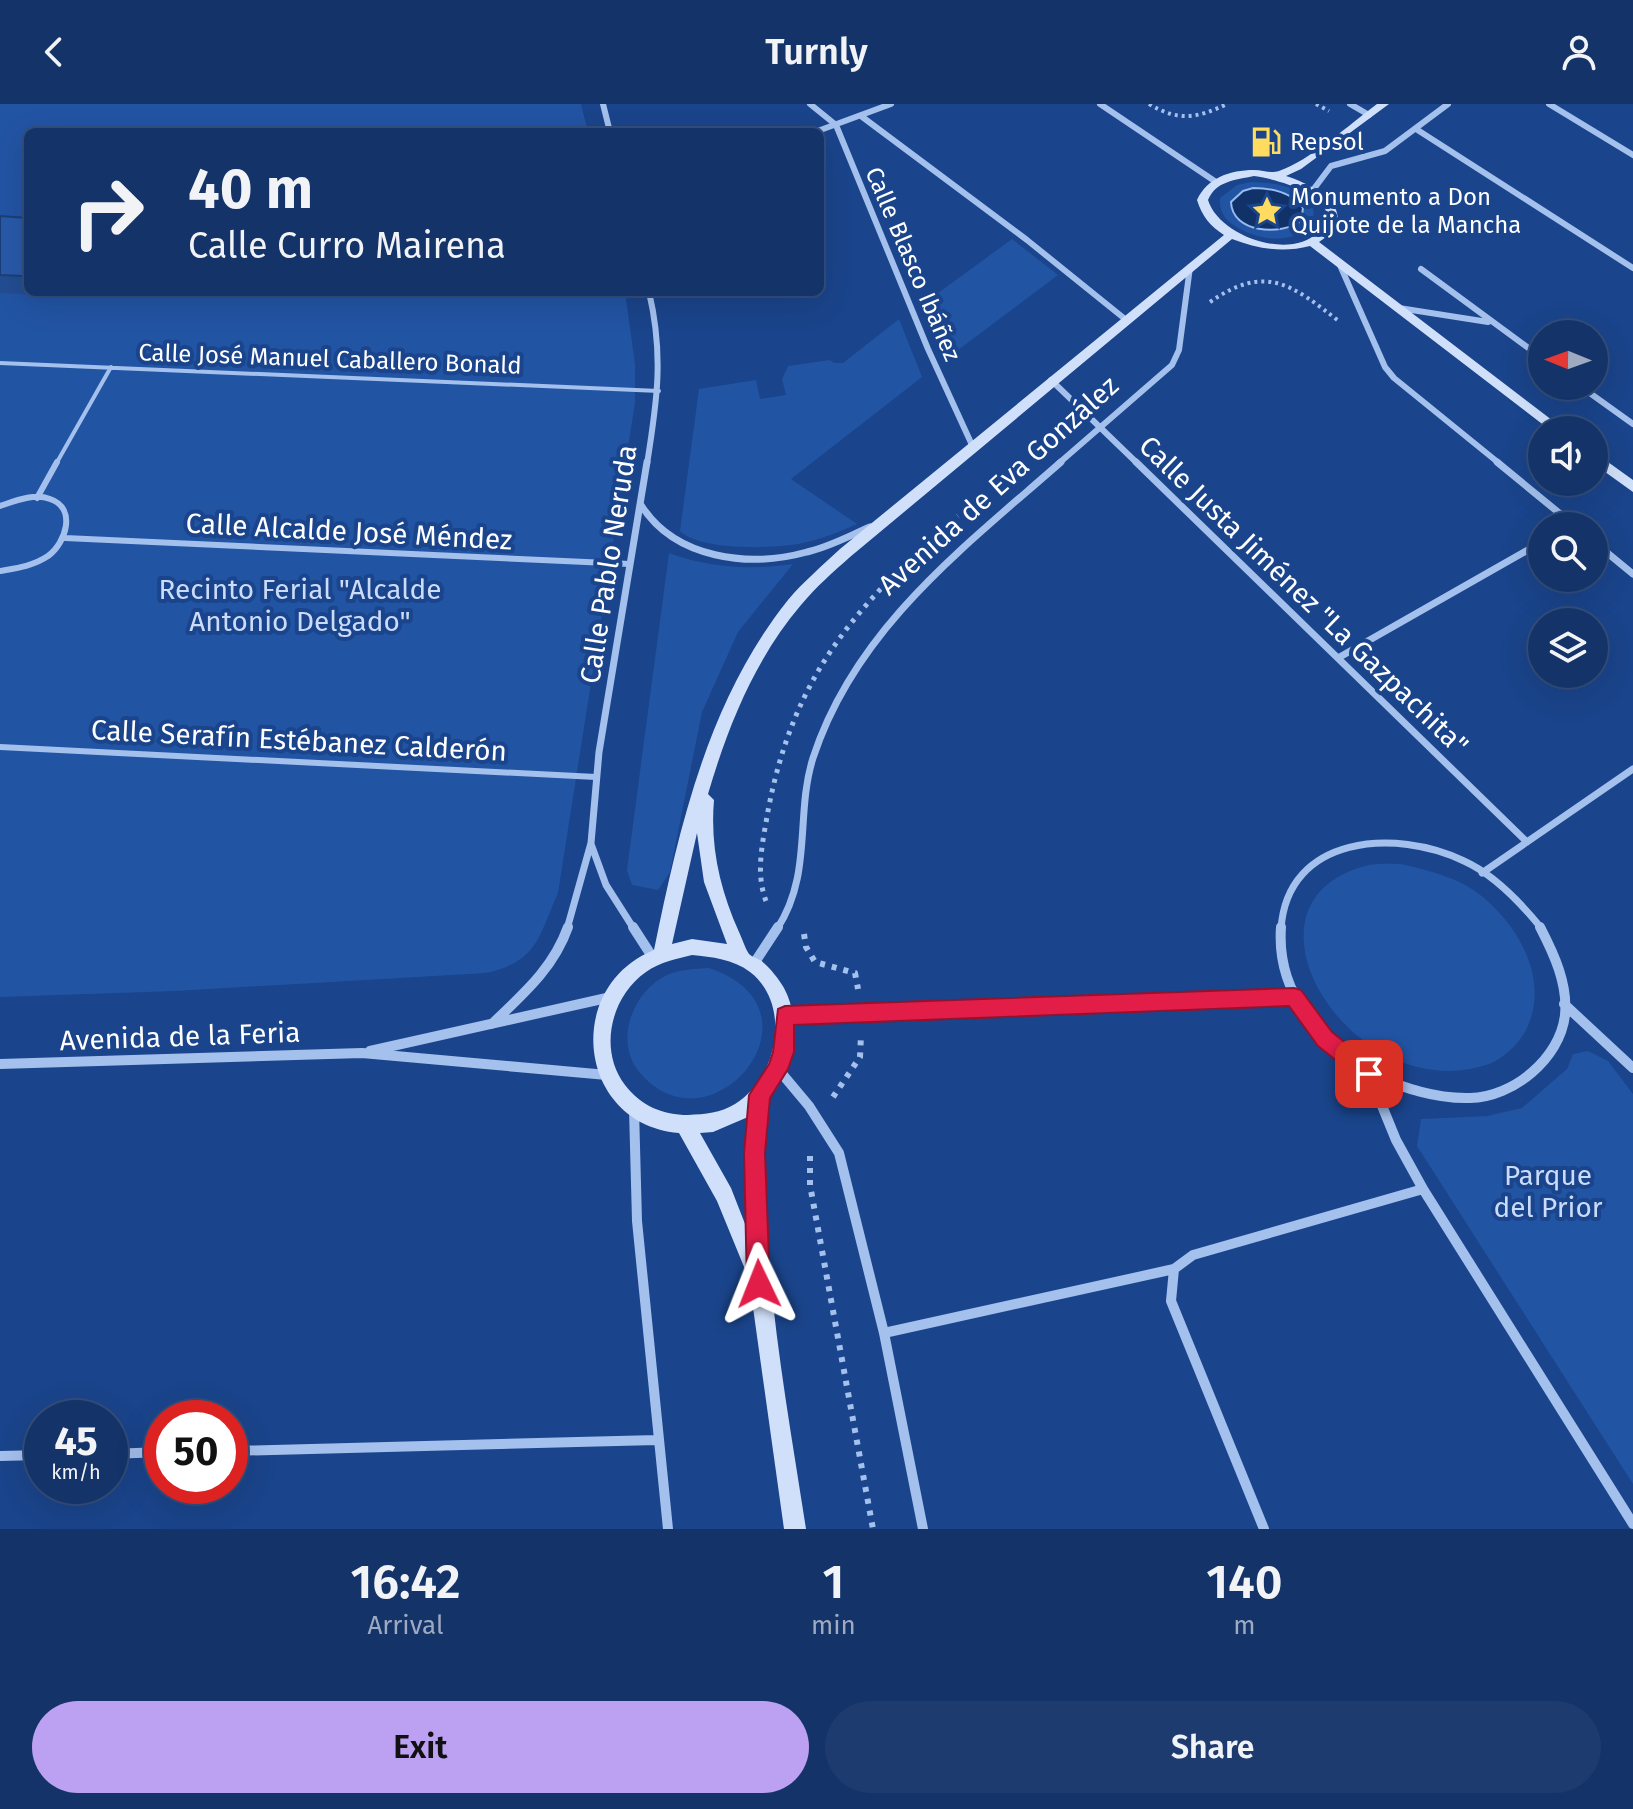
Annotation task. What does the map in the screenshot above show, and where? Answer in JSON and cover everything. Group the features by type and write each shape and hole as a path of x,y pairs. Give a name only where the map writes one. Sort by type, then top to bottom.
{"main road":[{"path":"1277,176 1297,167 1384,104"},
{"path":"1240,174 1277,176 1313,190 1325,200 1331,212 1331,223 1324,234 1312,242 1272,247 1229,236 1214,226 1205,214 1202,202 1206,191 1216,182 1240,174"},
{"name":"Avenida de Eva González","path":"712,759 736,692 765,642 793,604 972,445 1229,236"},
{"path":"1312,242 1541,416"},
{"path":"1608,468 1633,487"},
{"path":"658,956 712,759"},
{"path":"712,759 704,815 708,864 723,918 748,962 777,992 785,1015 786,1033 778,1069 759,1095 726,1118 685,1125 658,1120 634,1109 618,1093 607,1075 600,1049 602,1022 611,997 635,969 658,956 692,947 721,950 748,962"},
{"path":"759,1095 754,1153 759,1284 795,1529"},
{"path":"685,1125 724,1195 759,1284"}],"street":[{"path":"603,104 609,128"},
{"name":"Calle Blasco Ibáñez","path":"810,104 836,125 915,320 972,445"},
{"path":"824,129 891,104"},
{"path":"1100,104 1216,182"},
{"path":"1350,104 1369,115"},
{"path":"1313,190 1331,166 1385,151 1448,104"},
{"path":"1549,104 1633,155"},
{"path":"861,116 1027,240 1125,319"},
{"path":"1416,129 1633,268"},
{"path":"1339,262 1378,352 1394,378 1557,512"},
{"name":"Avenida de Eva González","path":"748,962 784,918 798,882 812,762 830,711 864,655 900,608 941,567 1172,365 1179,350 1190,267"},
{"path":"1421,269 1528,348"},
{"name":"Calle Pablo Neruda","path":"492,1024 542,976 561,947 577,903 591,843 596,777 659,391 657,325 650,296"},
{"path":"1398,308 1493,323"},
{"name":"Calle Justa Jiménez \"La Gazpachita\"","path":"1051,380 1527,842"},
{"path":"1600,400 1633,424"},
{"path":"640,504 648,522 664,536 708,553 731,555 800,554 835,543 882,522"},
{"path":"1338,658 1528,550"},
{"path":"1608,553 1633,574"},
{"path":"1482,873 1633,769"},
{"path":"1372,842 1418,845 1465,861 1482,873 1507,890 1541,928 1561,972 1565,1016 1550,1055 1518,1084 1473,1098 1421,1094 1369,1074 1325,1039 1294,997 1279,952 1282,910 1300,876 1331,852 1372,842"},
{"name":"Calle Pablo Neruda","path":"591,843 606,885 658,956"},
{"path":"362,1053 611,997"},
{"path":"785,1015 1294,997"},
{"path":"1564,1004 1629,1054 1633,1068"},
{"path":"362,1053 607,1075"},
{"name":"Avenida de la Feria","path":"0,1064 362,1053"},
{"path":"778,1069 839,1153 884,1333 923,1529"},
{"path":"1369,1074 1396,1140 1423,1189 1633,1524"},
{"path":"634,1109 637,1221 668,1529"},
{"path":"884,1333 1174,1269 1193,1255 1423,1189"},
{"path":"1174,1269 1171,1301 1264,1529"},
{"path":"248,1451 657,1440"},
{"path":"0,1456 24,1455"}],"lane":[{"name":"Calle José Manuel Caballero Bonald","path":"0,363 659,391"},
{"path":"37,498 111,367"},
{"path":"0,506 37,498 52,500 62,506 68,515 69,526 65,538 40,560 22,568 0,571"},
{"name":"Calle Alcalde José Méndez","path":"65,538 630,564"},
{"name":"Calle Serafín Estébanez Calderón","path":"0,747 596,777"}],"path":[{"path":"1149,104 1170,117 1187,120 1227,104"},
{"path":"1183,326 1235,283 1275,280 1299,291 1378,352"},
{"path":"873,1529 810,1185 810,1149 817,1120 860,1057 860,1013 855,973 829,970 809,954 804,934 768,904 760,887 761,859 776,768 796,706 830,646 860,608 906,560 965,510"}],"green space":[{"name":"Recinto Ferial \"Alcalde Antonio Delgado\"","path":"0,104 581,104 587,128 24,128 24,296 626,296 635,364 635,403 558,893 540,935 526,954 516,962 486,973 175,991 0,997"},
{"path":"1251,182 1284,186 1304,195 1313,208 1312,220 1303,231 1286,238 1264,238 1238,228 1224,216 1220,198 1237,185"},
{"path":"1012,239 1058,275 946,359 923,304"},
{"path":"899,319 922,377 791,479 857,524 810,541 775,546 720,545 690,538 680,531 699,389 756,380 760,399 786,395 782,379 788,366 830,360 843,363"},
{"path":"669,553 730,566 793,564 738,632 702,712 670,872 658,890 632,885 627,870"},
{"path":"1401,864 1449,877 1475,891 1505,919 1526,954 1535,993 1532,1013 1518,1042 1505,1055 1489,1064 1439,1071 1393,1058 1353,1032 1323,997 1306,958 1305,920 1324,887 1365,866"},
{"path":"709,968 745,988 761,1014 761,1041 748,1067 726,1088 699,1098 669,1094 640,1073 632,1060 628,1046 631,1018 636,1005 655,982 678,972"},
{"name":"Parque del Prior","path":"1588,1051 1608,1061 1633,1094 1633,1484 1417,1146 1421,1119 1487,1116 1522,1108 1567,1069 1573,1054"}],"shaded area":[{"path":"1253,188 1274,190 1293,198 1303,208 1301,221 1282,229 1248,226 1233,212 1231,202 1243,191"}],"building":[{"path":"0,216 24,218 24,275 0,275"}],"place":[{"name":"Repsol","path":"1266,142"},
{"name":"Monumento a Don Quijote de la Mancha","path":"1267,211"}],"route":[{"path":"759,1284 754,1153 759,1095 778,1069 786,1033 785,1015 1294,997 1325,1039 1369,1074"}]}
